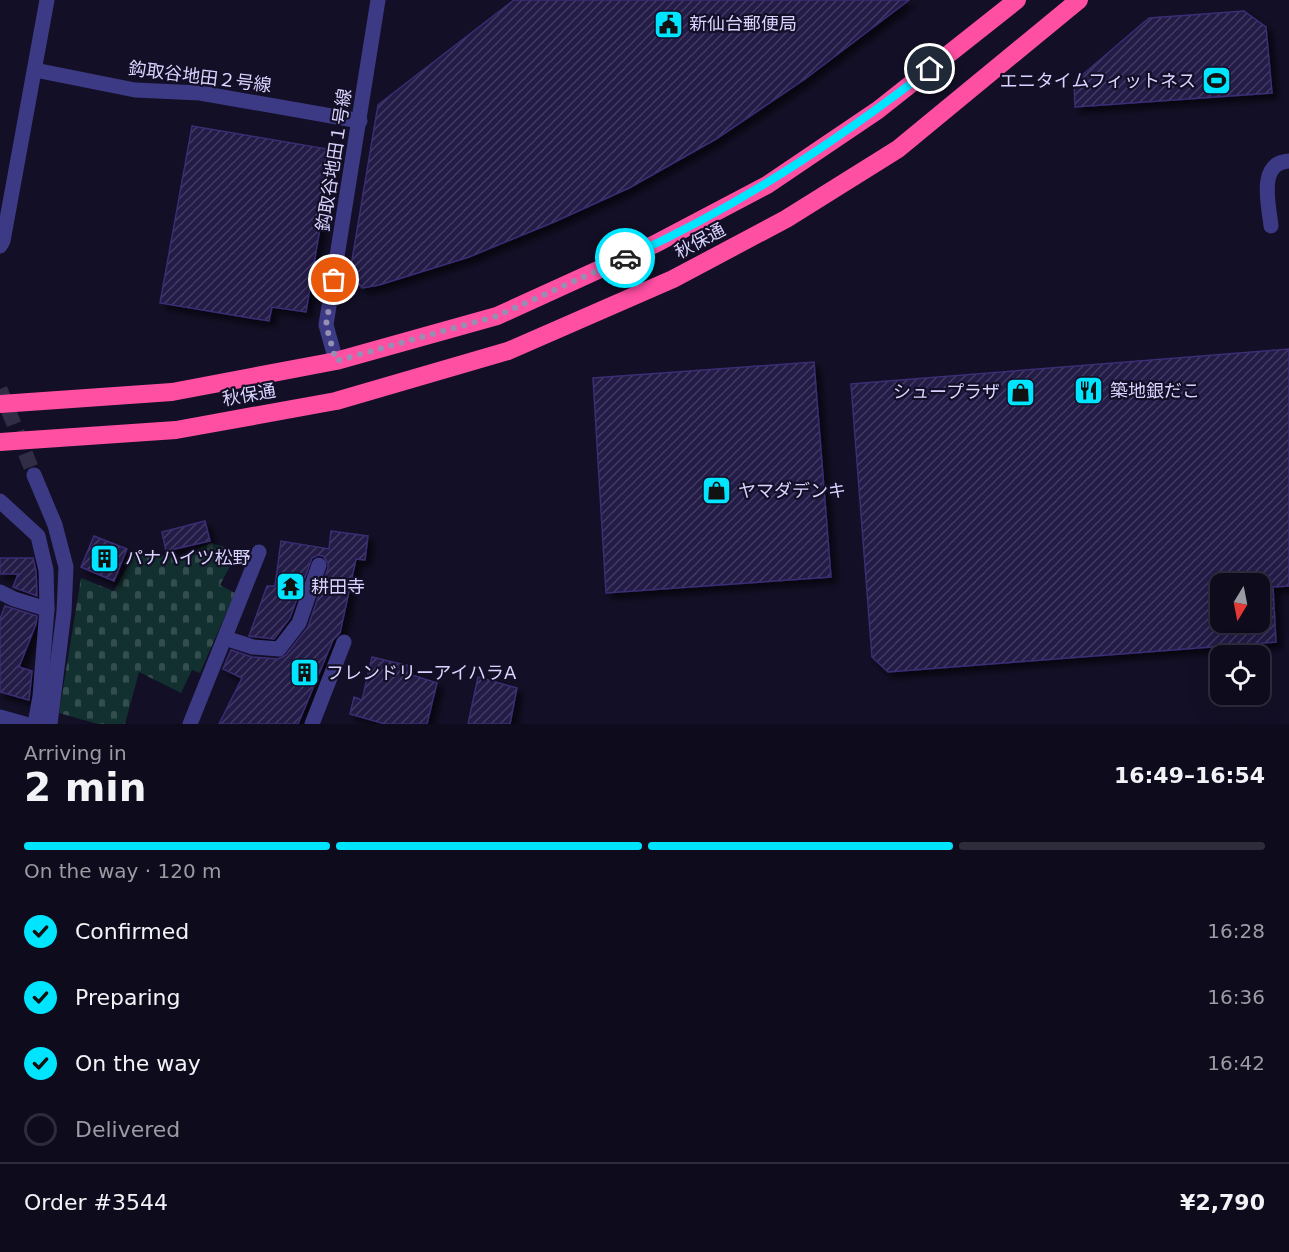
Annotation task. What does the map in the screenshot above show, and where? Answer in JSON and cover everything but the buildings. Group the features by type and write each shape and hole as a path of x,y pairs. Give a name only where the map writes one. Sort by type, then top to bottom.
{"highway":[{"name":"秋保通","path":"0,404 172,392 336,361 497,316 655,244 767,185 878,110 1017,0"},
{"name":"秋保通","path":"0,442 176,430 336,401 508,351 673,279 786,219 898,148 1079,0"}],"street":[{"path":"0,256 47,0"},
{"name":"鈎取谷地田１号線","path":"336,361 326,325 378,0"},
{"name":"鈎取谷地田２号線","path":"35,70 135,90 200,93 360,121"},
{"path":"1271,226 1267,179 1270,170 1278,164 1289,161"},
{"path":"34,475 55,525 66,567 64,612 50,724"},
{"path":"0,501 38,536 46,570 47,609 40,696 35,724"},
{"path":"190,724 259,552"},
{"path":"225,638 253,647 279,650 299,623 319,565"},
{"path":"0,592 14,599 47,609"},
{"path":"312,724 344,642"},
{"path":"0,717 25,724"}],"green space":[{"path":"211,543 238,551 220,585 235,593 200,673 192,670 181,693 139,672 125,724 98,724 59,713 81,578 114,591 135,553 178,557"}],"tunnel":[{"path":"0,389 34,475"}],"way so far":[{"path":"334,280 326,325 336,361 497,316 625,258"}],"place":[{"name":"新仙台郵便局","path":"668,24"},
{"name":"エニタイムフィットネス","path":"1217,81"},
{"name":"築地銀だこ","path":"1089,391"},
{"name":"シュープラザ","path":"1021,392"},
{"name":"ヤマダデンキ","path":"717,491"},
{"name":"パナハイツ松野","path":"104,558"},
{"name":"耕田寺","path":"290,587"},
{"name":"フレンドリーアイハラA","path":"305,673"}],"route":[{"path":"625,258 767,185 878,110 930,69"}]}
